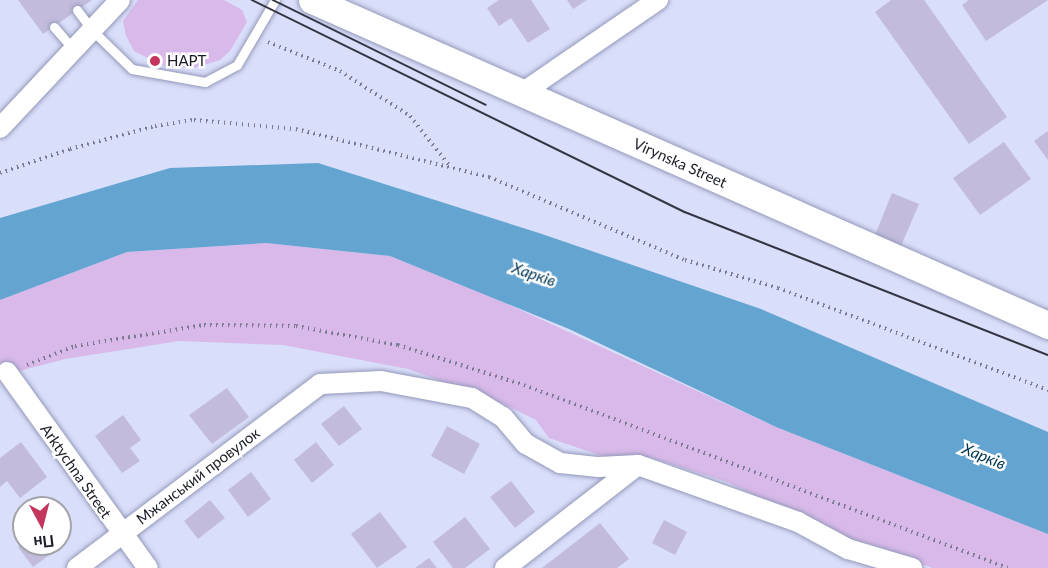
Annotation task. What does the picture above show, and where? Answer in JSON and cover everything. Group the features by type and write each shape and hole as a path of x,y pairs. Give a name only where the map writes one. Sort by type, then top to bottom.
{"main road":[{"name":"Virynska Street","path":"312,0 1048,325"}],"street":[{"path":"0,128 120,0"},
{"path":"522,93 658,0"},
{"name":"Arktychna Street","path":"7,372 121,534 148,568"},
{"name":"Мжанський провулок","path":"77,568 320,384 381,381 472,398 502,417 526,444 560,464 599,467 638,465"},
{"path":"505,568 638,465 798,522 848,549 899,566"}],"lane":[{"path":"77,10 93,31 132,69 205,82 237,65 276,0"},
{"path":"54,27 75,50"}],"path":[{"path":"253,36 340,71 411,116 450,166"},
{"path":"0,173 102,140 155,126 194,120 296,129 489,177 685,260 778,288 1048,390"}],"shaded area":[{"path":"138,0 224,0 242,10 247,22 230,51 220,60 194,68 166,67 134,51 126,36 123,21"},
{"path":"266,243 390,256 505,303 776,427 1048,534 1048,568 932,568 879,547 838,535 727,482 649,457 608,458 549,438 536,420 504,404 408,369 283,345 179,341 65,359 0,376 0,300 127,252"}],"water":[{"name":"Харків","path":"318,163 539,233 761,309 1048,432 1048,534 776,427 569,329 390,256 266,243 127,252 0,300 0,218 170,168"}],"building":[{"path":"18,0 92,0 43,34"},
{"path":"499,0 531,0 550,29 528,43 511,18 499,26 487,8"},
{"path":"567,0 587,0 573,9"},
{"path":"891,0 924,0 1007,117 969,144 875,12"},
{"path":"969,0 1048,0 986,41 962,5"},
{"path":"1048,131 1048,160 1034,141"},
{"path":"1004,142 1031,179 980,215 953,178"},
{"path":"892,193 919,204 901,246 875,235"},
{"path":"227,388 249,417 212,444 189,415"},
{"path":"344,406 362,429 339,446 321,424"},
{"path":"123,415 141,440 130,448 140,461 122,473 95,436"},
{"path":"447,426 480,444 464,474 431,456"},
{"path":"21,442 47,477 23,496 18,496 7,481 0,487 0,458"},
{"path":"316,442 334,465 312,483 294,460"},
{"path":"251,472 271,499 248,517 228,490"},
{"path":"511,481 535,512 515,528 490,497"},
{"path":"210,500 225,518 198,539 184,521"},
{"path":"380,512 407,547 377,568 351,534"},
{"path":"465,517 490,549 465,568 453,568 433,542"},
{"path":"664,520 687,532 675,555 652,543"},
{"path":"600,523 629,559 617,568 542,568"},
{"path":"25,556 48,556 33,567"},
{"path":"429,558 437,568 415,568"}],"tram line":[{"path":"252,0 685,212 1048,355"},
{"path":"273,0 486,105"}],"place":[{"name":"НАРТ","path":"155,61"}]}
